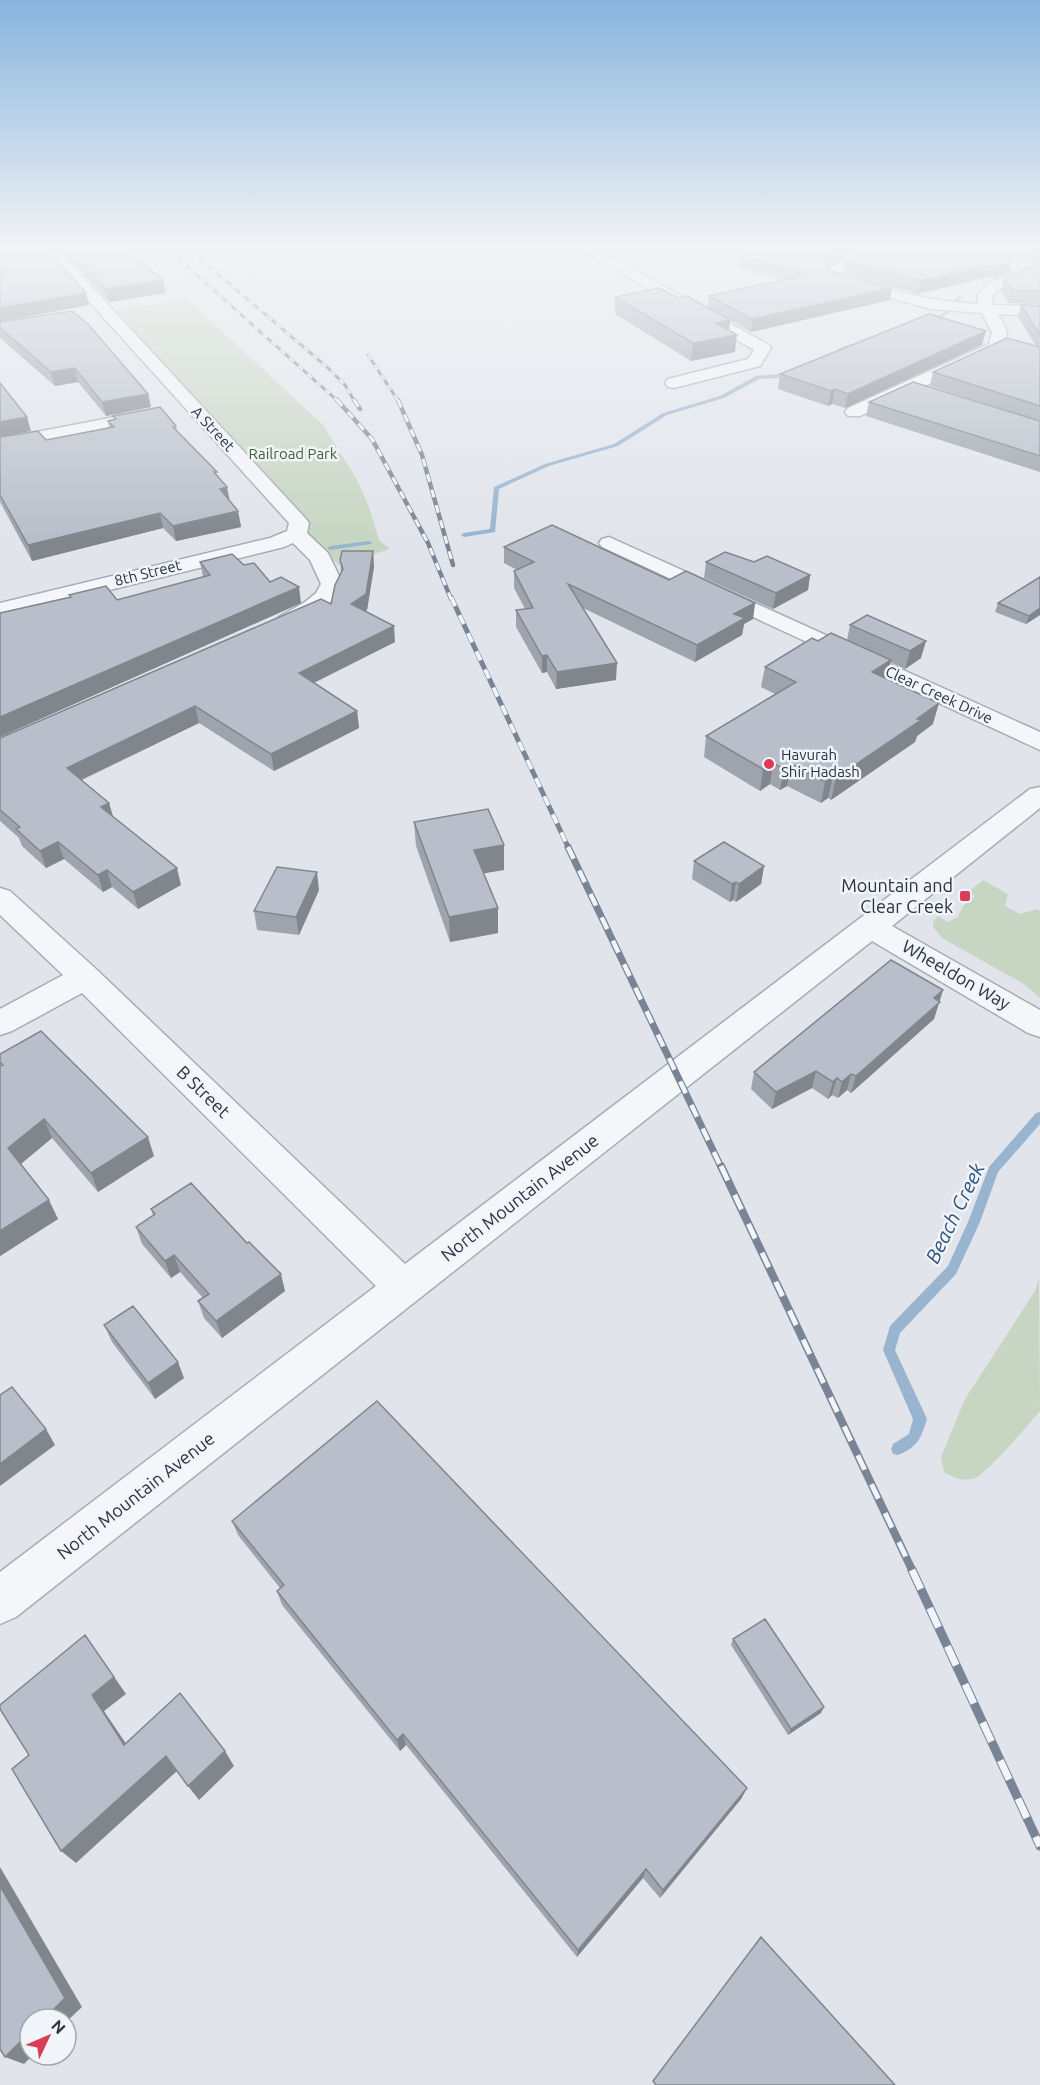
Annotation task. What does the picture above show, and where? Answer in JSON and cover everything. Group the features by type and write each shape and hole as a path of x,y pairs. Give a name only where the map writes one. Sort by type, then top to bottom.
{"street":[{"name":"A Street","path":"135,343 299,523 296,534"},
{"path":"674,383 754,362 763,348 755,343"},
{"path":"854,412 996,347 997,343"},
{"path":"909,387 930,394"},
{"path":"0,445 194,407"},
{"path":"262,633 312,609 324,600 332,584 320,558 296,534"},
{"name":"8th Street","path":"0,610 162,569 278,543 296,534"},
{"name":"Clear Creek Drive","path":"609,543 1040,742"},
{"name":"North Mountain Avenue","path":"0,1601 1040,795"},
{"name":"B Street","path":"0,898 85,977 404,1288"},
{"name":"Wheeldon Way","path":"872,927 1040,1025"},
{"path":"0,1023 85,977"}],"green space":[{"name":"Railroad Park","path":"135,343 235,343 323,425 356,478 369,507 379,540 390,549 338,565"},
{"path":"983,880 1008,894 1005,906 1020,914 1037,909 1040,911 1040,998 1024,984 942,938 933,927 933,922 938,916 948,922 958,917 963,906 975,896 968,892"},
{"path":"1039,1278 1040,1411 981,1475 966,1480 951,1476 944,1472 941,1457 965,1399 1035,1291"}],"building":[{"path":"18,343 105,343 148,394 102,402 75,368 51,372"},
{"path":"856,343 959,343 848,394 835,389 831,391 780,374"},
{"path":"995,343 1026,343 1040,347 1040,406 933,372"},
{"path":"913,382 1040,421 1040,456 869,402"},
{"path":"0,383 27,417 0,422"},
{"path":"160,407 176,426 173,427 217,472 214,472 227,487 220,489 238,511 173,526 160,513 28,545 0,495 0,437 38,431 46,440 114,427 108,421 116,419 113,416"},
{"path":"552,525 669,580 686,571 755,603 734,614 745,618 697,645 568,584 617,663 557,672 547,655 542,656 516,610 533,608 514,571 534,562 504,547"},
{"path":"342,551 373,551 366,594 351,604 394,626 299,673 357,711 271,754 195,706 67,768 109,803 101,807 177,868 133,892 107,870 98,875 58,842 40,851 16,829 20,827 0,810 0,738 321,599 331,604 335,585 343,569 340,560"},
{"path":"725,552 754,562 767,556 810,575 776,593 706,562"},
{"path":"232,554 244,565 254,563 270,582 281,577 299,587 0,717 0,613 71,597 69,595 106,586 117,600 210,575 200,562"},
{"path":"1040,577 1040,608 1029,616 998,603"},
{"path":"867,615 926,641 910,651 850,625"},
{"path":"831,633 891,660 872,672 939,703 917,719 921,720 836,778 833,777 825,782 791,764 784,769 773,763 763,769 706,736 796,682 765,667 812,638 818,641"},
{"path":"488,809 504,845 474,850 498,908 449,917 414,822"},
{"path":"724,842 764,866 739,884 736,882 732,884 694,861"},
{"path":"277,867 317,872 296,917 254,911"},
{"path":"891,960 943,990 934,998 940,1002 856,1076 851,1074 842,1082 837,1078 833,1082 816,1071 776,1092 754,1072"},
{"path":"41,1031 148,1137 91,1173 44,1119 8,1148 49,1200 0,1231 0,1066 3,1065 0,1062 0,1054"},
{"path":"191,1183 247,1243 249,1242 281,1274 216,1321 198,1301 209,1294 174,1255 165,1261 136,1227 155,1214 151,1209"},
{"path":"133,1306 178,1362 148,1383 104,1325"},
{"path":"12,1387 46,1429 0,1464 0,1395"},
{"path":"377,1401 747,1788 663,1890 646,1869 578,1950 403,1734 397,1740 277,1591 284,1585 232,1521"},
{"path":"765,1619 824,1707 791,1729 733,1639"},
{"path":"85,1635 114,1677 92,1695 124,1745 180,1693 225,1751 188,1786 166,1756 61,1851 12,1769 29,1755 0,1709 0,1705"},
{"path":"0,1886 65,1998 56,2007 18,2007 18,2044 5,2057 0,2049"},
{"path":"761,1937 895,2085 656,2085 653,2081"}],"waterway":[{"path":"828,358 844,348 860,344"},
{"path":"464,535 493,531 496,488 547,465 616,445 665,414 722,397 758,377 792,373"},
{"path":"330,548 369,543"},
{"name":"Beach Creek","path":"898,1449 914,1438 920,1419 889,1350 894,1330 952,1270 974,1222 993,1170 1040,1116"}],"railway":[{"path":"273,343 338,401"},
{"path":"299,343 345,385 355,402"},
{"path":"368,355 399,401"},
{"path":"354,400 360,409"},
{"path":"338,401 372,439 428,543 451,599"},
{"path":"399,401 422,455 453,565"},
{"path":"451,597 569,849"},
{"path":"568,847 721,1167"},
{"path":"721,1166 913,1572"},
{"path":"912,1570 1040,1846"}],"place":[{"name":"Havurah Shir Hadash","path":"769,764"},
{"name":"Mountain and Clear Creek","path":"965,896"}]}
